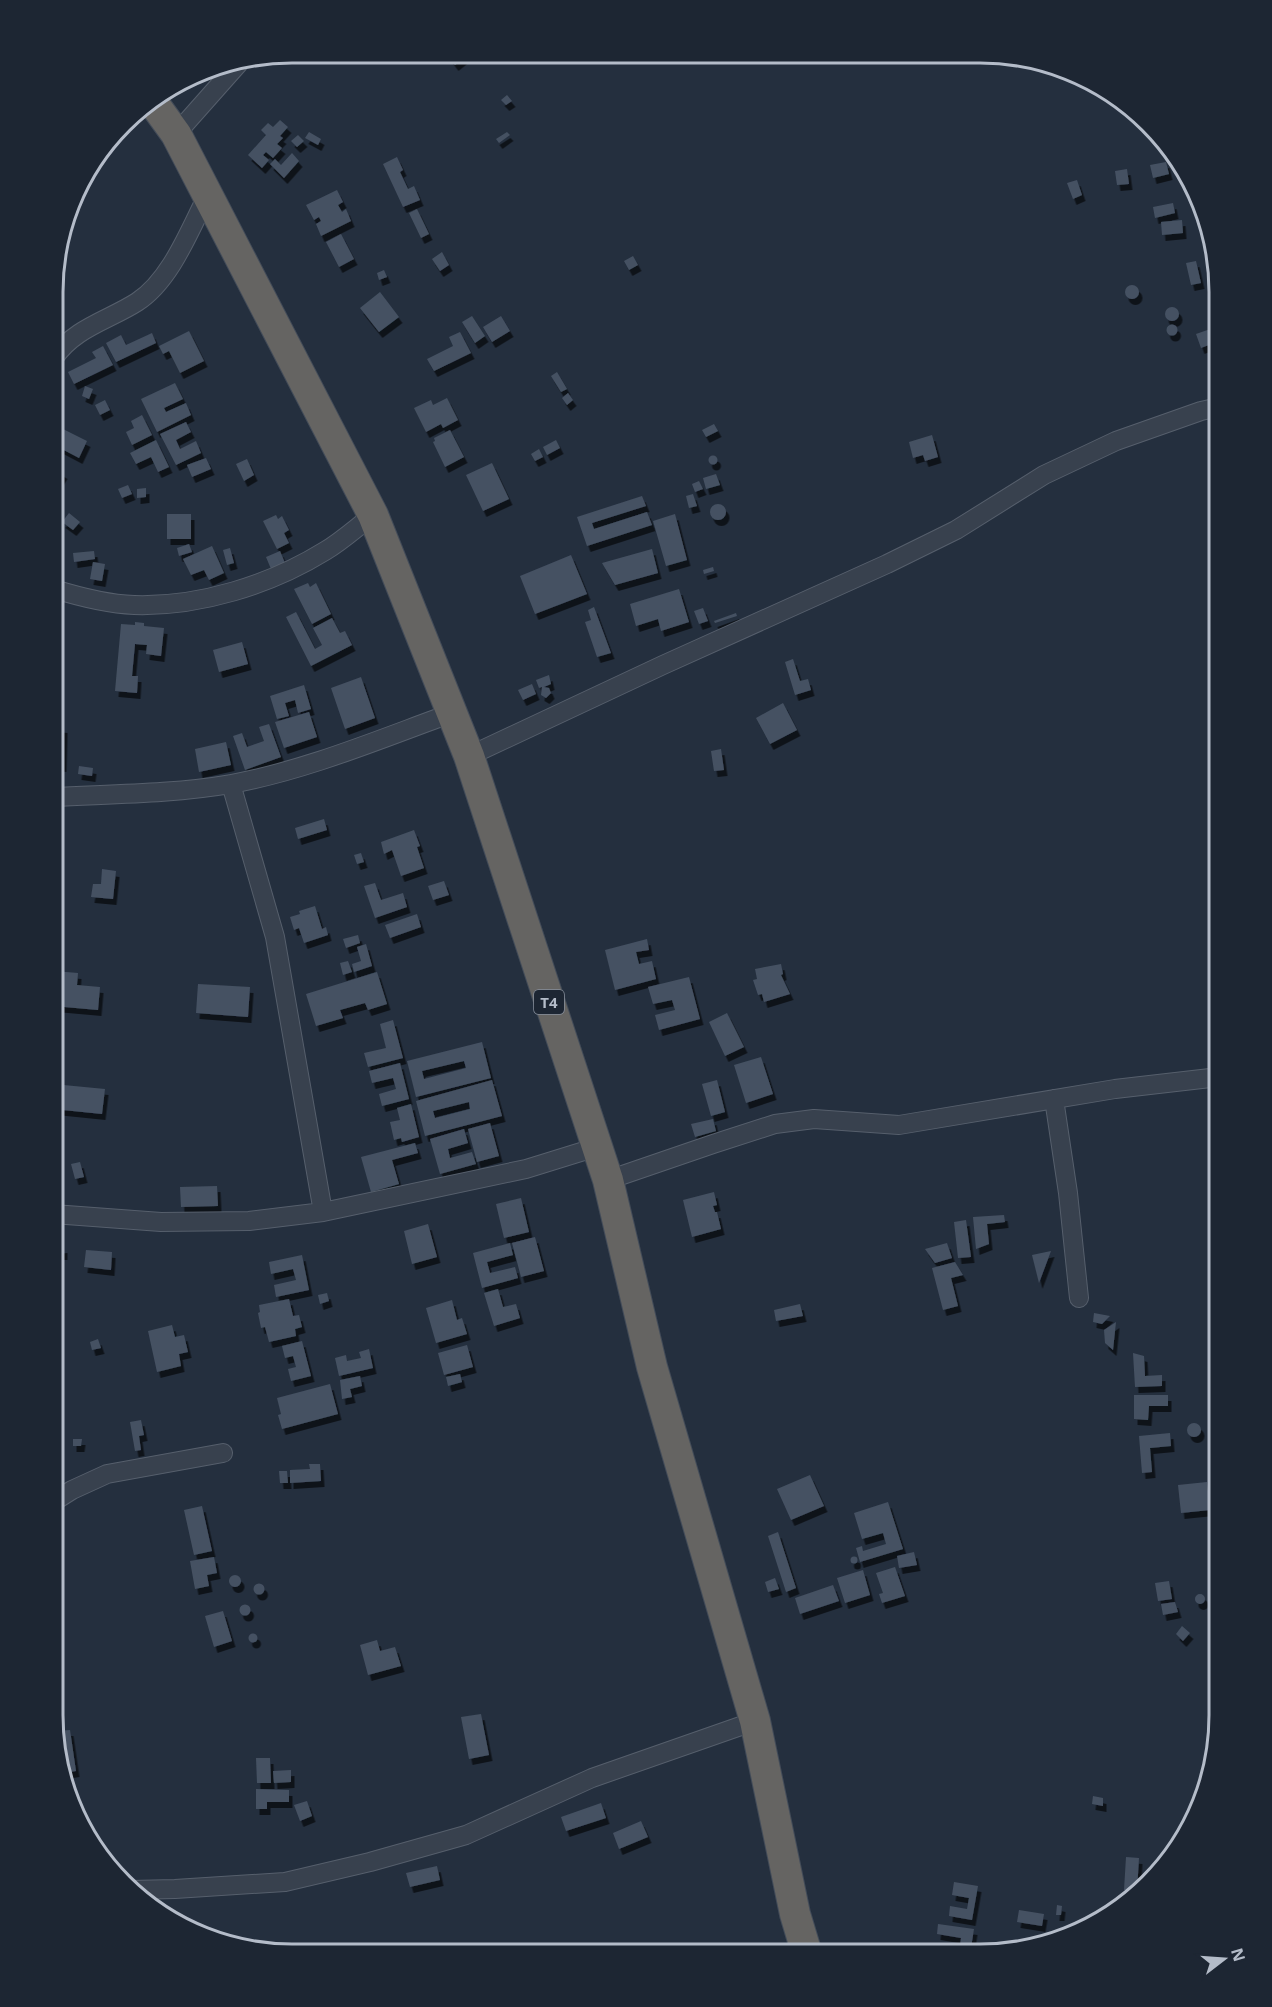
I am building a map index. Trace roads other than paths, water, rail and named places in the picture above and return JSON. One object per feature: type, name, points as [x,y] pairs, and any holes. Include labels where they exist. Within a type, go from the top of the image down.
[{"type":"highway","name":"T4","points":[[157,108],[176,134],[208,194],[373,515],[469,756],[608,1180],[652,1367],[755,1721],[795,1914],[804,1944]]},
{"type":"street","points":[[176,134],[232,71]]},
{"type":"street","points":[[63,347],[98,322],[138,301],[161,281],[208,194]]},
{"type":"street","points":[[469,756],[887,564],[956,530],[1044,475],[1116,441],[1209,409]]},
{"type":"street","points":[[63,592],[83,598],[134,605],[171,604],[211,597],[270,579],[325,551],[373,515]]},
{"type":"street","points":[[63,797],[167,791],[231,784],[301,768],[452,713]]},
{"type":"street","points":[[231,784],[275,937],[323,1212]]},
{"type":"street","points":[[608,1180],[775,1124],[814,1119],[899,1125],[1115,1089],[1209,1078]]},
{"type":"street","points":[[1054,1099],[1068,1193],[1079,1298]]},
{"type":"street","points":[[63,1215],[161,1222],[249,1221],[323,1212],[526,1169],[597,1147]]},
{"type":"street","points":[[63,1496],[107,1474],[223,1453]]},
{"type":"street","points":[[144,1890],[285,1882],[370,1862],[466,1834],[592,1778],[755,1721]]}]
